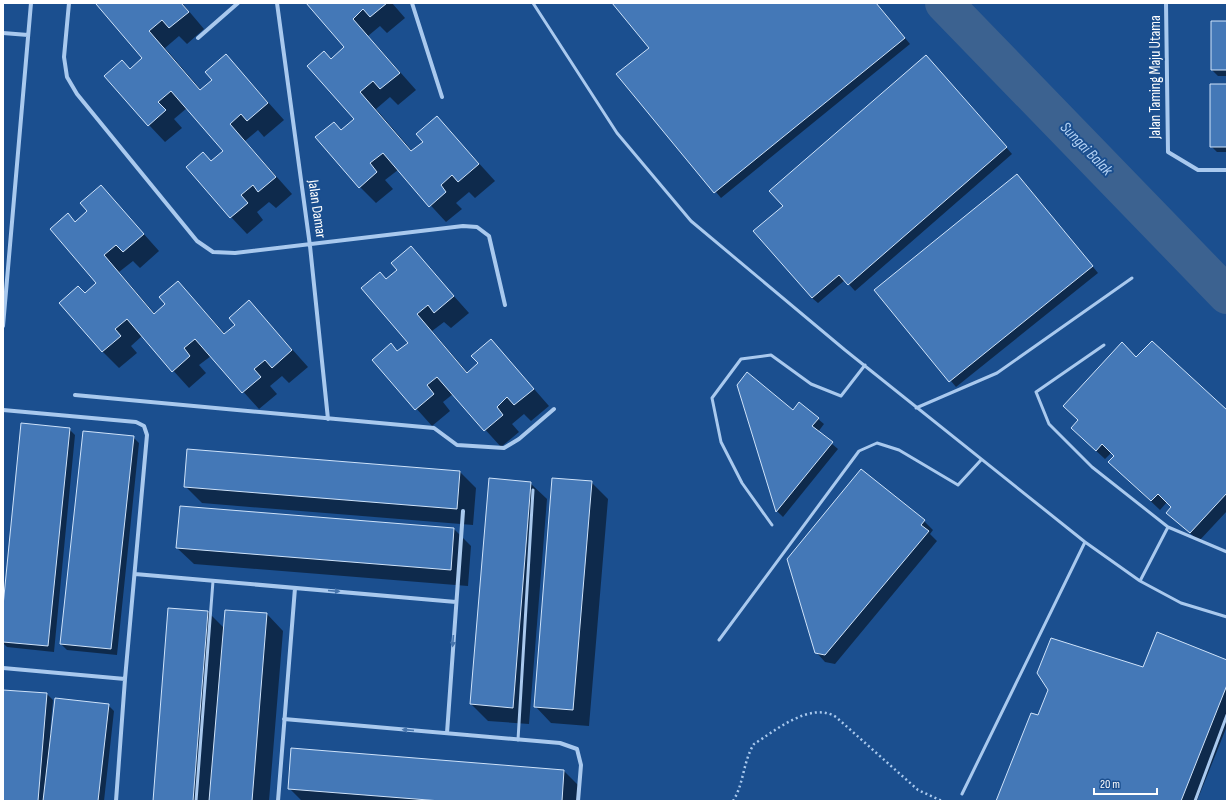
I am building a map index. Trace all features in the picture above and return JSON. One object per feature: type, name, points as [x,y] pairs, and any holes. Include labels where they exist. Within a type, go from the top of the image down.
[{"type":"street","points":[[3,326],[5,286],[31,3]]},
{"type":"street","points":[[69,3],[64,56],[67,77],[77,94],[197,241],[213,252],[235,253],[310,246],[463,226],[477,227],[488,236],[505,306]]},
{"type":"street","points":[[198,38],[238,3]]},
{"type":"street","name":"Jalan Damar","points":[[277,3],[310,246],[328,419]]},
{"type":"street","points":[[412,3],[442,97]]},
{"type":"street","name":"Jalan Taming Maju Utama","points":[[1166,3],[1168,152],[1198,170],[1227,170]]},
{"type":"street","points":[[3,33],[28,35]]},
{"type":"street","points":[[75,395],[434,428],[457,445],[504,448],[519,439],[554,409]]},
{"type":"street","points":[[3,410],[136,422],[144,426],[147,435],[125,679],[116,801]]},
{"type":"street","points":[[447,733],[463,511]]},
{"type":"street","points":[[135,574],[456,602]]},
{"type":"street","points":[[278,801],[295,588]]},
{"type":"street","points":[[3,668],[125,679]]},
{"type":"street","points":[[284,719],[560,743],[578,749],[581,765],[578,801]]},
{"type":"lane","points":[[533,3],[618,133],[692,221],[916,408],[1085,542],[1140,581],[1181,603],[1227,617]]},
{"type":"lane","points":[[916,408],[997,373],[1132,278]]},
{"type":"lane","points":[[1104,345],[1036,392],[1050,424],[1092,467],[1168,527],[1227,552]]},
{"type":"lane","points":[[772,525],[742,483],[721,442],[712,398],[741,359],[771,355],[811,384],[841,396],[865,365]]},
{"type":"lane","points":[[719,640],[859,451],[877,443],[899,450],[958,485],[981,460]]},
{"type":"lane","points":[[518,740],[533,490]]},
{"type":"lane","points":[[1140,581],[1168,527]]},
{"type":"lane","points":[[962,794],[1085,542]]},
{"type":"lane","points":[[196,801],[213,581]]},
{"type":"lane","points":[[1195,801],[1227,715]]},
{"type":"path","points":[[733,801],[742,781],[750,751],[754,744],[800,716],[812,712],[829,712],[918,790],[942,801]]},
{"type":"building","points":[[181,3],[189,12],[169,28],[162,20],[149,31],[200,90],[212,80],[205,72],[226,54],[268,103],[247,121],[241,114],[230,124],[276,177],[258,192],[253,185],[241,195],[248,203],[230,218],[186,167],[203,152],[211,161],[223,151],[171,91],[158,102],[166,110],[148,126],[104,76],[122,60],[130,69],[142,58],[96,4]]},
{"type":"building","points":[[306,3],[387,3],[370,17],[363,9],[353,19],[400,73],[380,89],[373,81],[360,92],[411,151],[423,142],[416,134],[437,116],[479,164],[458,182],[452,175],[441,185],[446,192],[429,207],[383,153],[370,163],[377,172],[359,188],[315,137],[334,122],[341,130],[354,119],[307,66],[324,51],[331,59],[344,47]]},
{"type":"building","points":[[612,3],[876,3],[905,38],[714,193],[616,74],[649,48]]},
{"type":"building","points":[[1211,21],[1227,21],[1227,70],[1211,70]]},
{"type":"building","points":[[926,55],[1007,147],[848,285],[839,275],[812,298],[753,231],[783,206],[769,191]]},
{"type":"building","points":[[1210,84],[1227,84],[1227,147],[1210,147]]},
{"type":"building","points":[[1017,174],[1093,266],[949,382],[874,290]]},
{"type":"building","points":[[101,185],[144,234],[123,252],[116,245],[104,255],[154,314],[165,304],[159,297],[178,281],[224,334],[235,325],[229,318],[249,300],[292,350],[272,368],[265,360],[254,369],[261,377],[242,393],[195,339],[184,348],[190,356],[172,372],[127,319],[115,329],[121,336],[102,352],[59,303],[78,286],[85,293],[96,283],[50,229],[68,213],[75,222],[87,211],[80,203]]},
{"type":"building","points":[[411,246],[454,296],[434,313],[428,305],[417,314],[467,373],[478,363],[471,356],[491,339],[534,389],[514,405],[507,397],[497,407],[503,415],[484,431],[437,377],[427,385],[434,394],[415,410],[372,360],[391,343],[397,351],[408,343],[361,288],[380,272],[386,279],[397,270],[391,263]]},
{"type":"building","points":[[1152,341],[1227,410],[1227,493],[1190,533],[1166,513],[1171,507],[1158,494],[1151,501],[1108,462],[1114,456],[1102,444],[1096,451],[1071,428],[1078,420],[1063,406],[1122,342],[1136,357]]},
{"type":"building","points":[[747,372],[793,410],[799,402],[819,418],[812,426],[833,442],[776,512],[737,385]]},
{"type":"building","points":[[21,423],[70,428],[48,646],[3,642],[3,606]]},
{"type":"building","points":[[83,431],[134,436],[111,649],[60,644]]},
{"type":"building","points":[[187,449],[460,471],[457,509],[184,487]]},
{"type":"building","points":[[861,469],[925,520],[921,525],[929,531],[825,655],[815,653],[787,559]]},
{"type":"building","points":[[489,478],[531,482],[513,708],[470,704]]},
{"type":"building","points":[[552,478],[592,481],[573,710],[534,707]]},
{"type":"building","points":[[180,506],[454,528],[451,570],[176,548]]},
{"type":"building","points":[[168,608],[208,611],[193,801],[153,801]]},
{"type":"building","points":[[225,610],[267,613],[252,801],[209,801]]},
{"type":"building","points":[[1157,632],[1227,660],[1227,685],[1181,801],[996,801],[1031,713],[1038,715],[1048,690],[1037,673],[1051,638],[1143,667]]},
{"type":"building","points":[[3,690],[47,693],[38,801],[3,801]]},
{"type":"building","points":[[55,698],[109,704],[98,801],[43,801]]},
{"type":"building","points":[[291,748],[564,770],[562,801],[441,801],[288,789]]},
{"type":"waterway","name":"Sungai Balak","points":[[944,3],[1227,295]]}]
